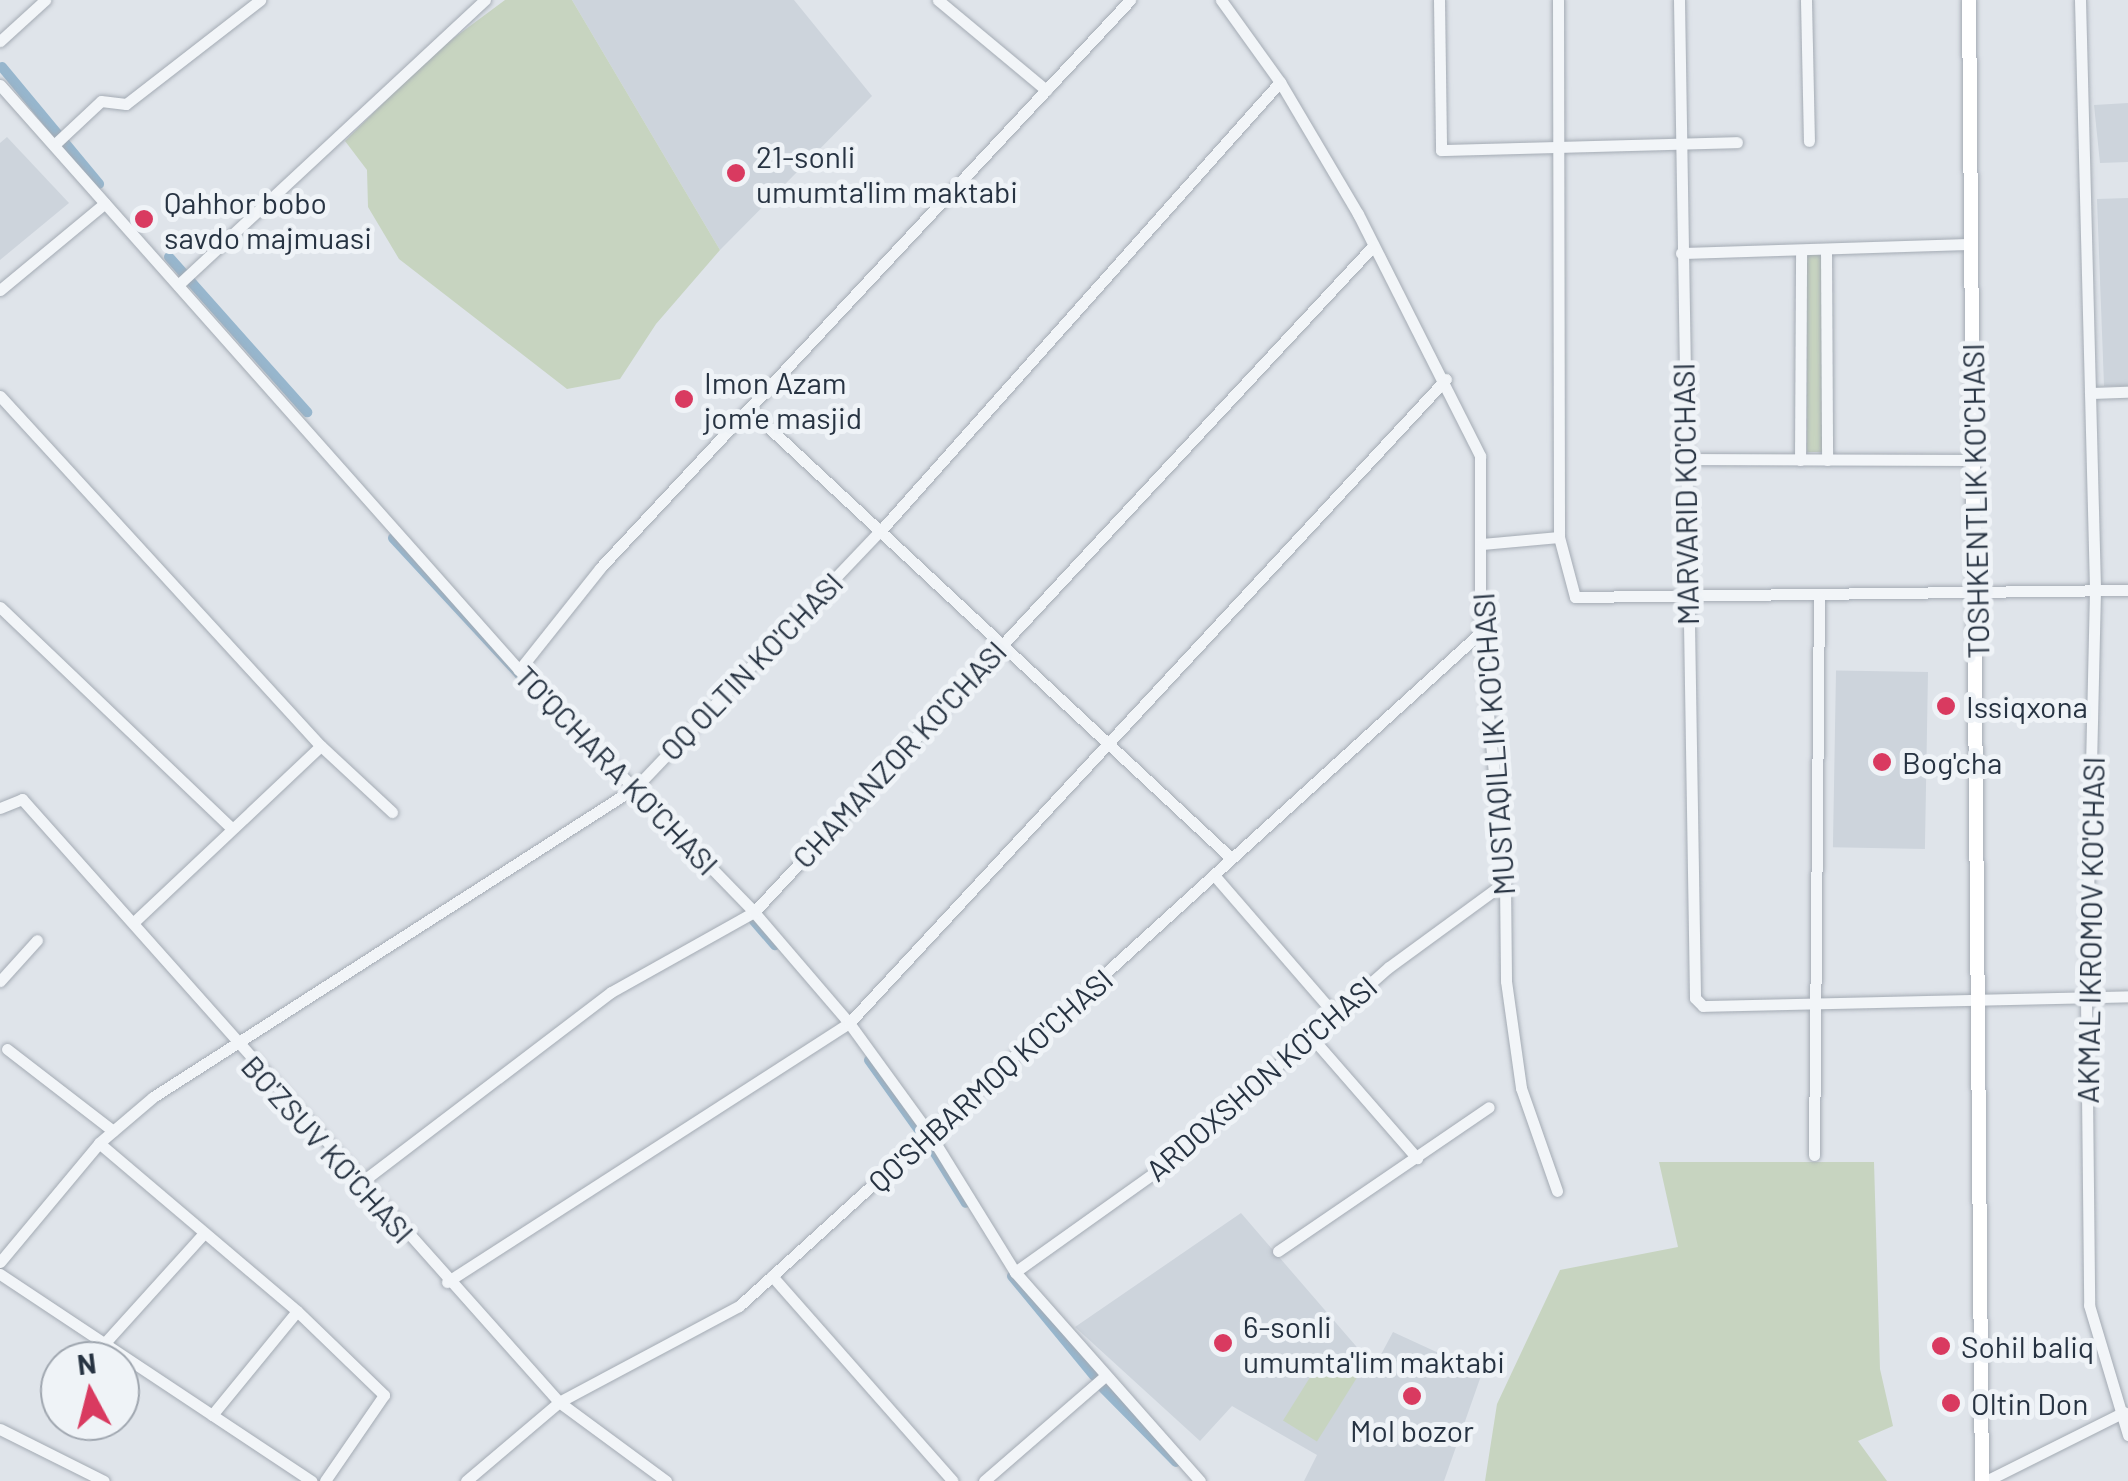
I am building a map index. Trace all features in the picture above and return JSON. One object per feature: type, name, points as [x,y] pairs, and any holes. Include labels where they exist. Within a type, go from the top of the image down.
[{"type":"main road","name":"TOSHKENTLIK KO'CHASI","points":[[1969,0],[1973,460],[1979,596],[1976,998],[1984,1481]]},
{"type":"street","points":[[0,41],[45,0]]},
{"type":"street","points":[[54,145],[101,101],[126,104],[260,0]]},
{"type":"street","points":[[178,285],[485,0]]},
{"type":"street","points":[[938,0],[1046,90]]},
{"type":"street","points":[[519,670],[600,568],[752,412],[1130,0]]},
{"type":"street","name":"MUSTAQILLIK KO'CHASI","points":[[1221,0],[1280,82],[1374,246],[1446,379],[1480,456],[1480,633],[1505,882],[1506,980],[1522,1088],[1557,1191]]},
{"type":"street","points":[[1439,0],[1440,150],[1559,150],[1737,142]]},
{"type":"street","points":[[1558,0],[1559,537],[1579,600],[1979,596],[2128,590]]},
{"type":"street","name":"MARVARID KO'CHASI","points":[[1679,0],[1694,989],[1703,1006],[1818,1001]]},
{"type":"street","points":[[1806,0],[1808,141]]},
{"type":"street","name":"AKMAL IKROMOV KO'CHASI","points":[[2080,0],[2095,590],[2086,996],[2089,1304],[2128,1435]]},
{"type":"street","name":"OQ OLTIN KO'CHASI","points":[[0,1262],[112,1131],[234,1045],[636,787],[883,528],[1280,82]]},
{"type":"street","name":"TO'QCHARA KO'CHASI","points":[[0,85],[519,670],[754,912],[850,1023],[931,1136],[1015,1272],[1104,1378],[1200,1481]]},
{"type":"street","points":[[0,290],[106,203]]},
{"type":"street","points":[[1681,254],[1970,244]]},
{"type":"street","name":"CHAMANZOR KO'CHASI","points":[[359,1184],[611,992],[754,912],[1374,246]]},
{"type":"street","points":[[1826,249],[1826,460]]},
{"type":"street","points":[[1800,460],[1801,250]]},
{"type":"street","points":[[447,1282],[850,1023],[1105,742],[1446,379]]},
{"type":"street","points":[[2090,393],[2128,392]]},
{"type":"street","points":[[0,396],[321,746],[392,812]]},
{"type":"street","points":[[752,412],[883,528],[1000,644],[1232,858]]},
{"type":"street","points":[[1683,460],[1973,460]]},
{"type":"street","points":[[1482,544],[1559,537]]},
{"type":"street","points":[[1814,1154],[1819,597]]},
{"type":"street","points":[[0,608],[231,828]]},
{"type":"street","name":"QO'SHBARMOQ KO'CHASI","points":[[466,1481],[558,1402],[738,1306],[931,1136],[1480,633]]},
{"type":"street","points":[[135,921],[321,746]]},
{"type":"street","name":"BO'ZSUV KO'CHASI","points":[[0,808],[12,799],[22,800],[135,921],[234,1045],[558,1402],[666,1481]]},
{"type":"street","points":[[1214,874],[1336,1016]]},
{"type":"street","name":"ARDOXSHON KO'CHASI","points":[[1015,1272],[1165,1165],[1314,1040],[1389,967],[1505,882]]},
{"type":"street","points":[[0,981],[38,940]]},
{"type":"street","points":[[1818,1001],[2128,996]]},
{"type":"street","points":[[1314,1040],[1417,1158]]},
{"type":"street","points":[[2,1048],[112,1131]]},
{"type":"street","points":[[1278,1251],[1488,1106]]},
{"type":"street","points":[[99,1142],[297,1311],[384,1395],[325,1481]]},
{"type":"street","points":[[107,1341],[204,1233]]},
{"type":"street","points":[[0,1274],[95,1341]]},
{"type":"street","points":[[772,1276],[954,1481]]},
{"type":"street","points":[[212,1415],[297,1311]]},
{"type":"street","points":[[140,1370],[311,1481]]},
{"type":"street","points":[[984,1481],[1104,1378]]},
{"type":"street","points":[[1984,1481],[2124,1412]]},
{"type":"street","points":[[0,1429],[104,1481]]},
{"type":"shaded area","name":"21-sonli umumta'lim maktabi","points":[[572,0],[794,0],[872,96],[720,250]]},
{"type":"shaded area","points":[[2128,103],[2128,162],[2100,163],[2094,105]]},
{"type":"shaded area","points":[[7,137],[69,203],[0,260],[0,143]]},
{"type":"shaded area","points":[[2128,198],[2128,386],[2104,386],[2097,199]]},
{"type":"shaded area","name":"Bog'cha","points":[[1836,670],[1928,672],[1925,849],[1833,847]]},
{"type":"shaded area","name":"6-sonli umumta'lim maktabi","points":[[1241,1213],[1368,1360],[1377,1362],[1393,1332],[1482,1373],[1444,1481],[1304,1481],[1317,1455],[1232,1406],[1200,1441],[1075,1327]]},
{"type":"green space","points":[[505,0],[572,0],[720,250],[656,324],[620,379],[567,389],[399,259],[368,207],[367,170],[345,141],[435,52]]},
{"type":"green space","points":[[1807,255],[1822,255],[1822,452],[1807,452]]},
{"type":"green space","points":[[1659,1162],[1874,1162],[1880,1369],[1893,1426],[1858,1441],[1887,1481],[1485,1481],[1497,1404],[1560,1270],[1678,1247]]},
{"type":"green space","points":[[1327,1350],[1361,1371],[1317,1442],[1283,1420]]},
{"type":"waterway","points":[[2,67],[99,184]]},
{"type":"waterway","points":[[169,257],[307,412]]},
{"type":"waterway","points":[[393,538],[582,742]]},
{"type":"waterway","points":[[754,921],[775,945]]},
{"type":"waterway","points":[[869,1060],[921,1133]]},
{"type":"waterway","points":[[930,1145],[966,1203]]},
{"type":"waterway","points":[[1012,1276],[1094,1376]]},
{"type":"waterway","points":[[1103,1388],[1176,1462]]},
{"type":"place","name":"21-sonli umumta'lim maktabi","points":[[736,173]]},
{"type":"place","name":"Qahhor bobo savdo majmuasi","points":[[144,219]]},
{"type":"place","name":"Imon Azam jom'e masjid","points":[[684,399]]},
{"type":"place","name":"Issiqxona","points":[[1946,706]]},
{"type":"place","name":"Bog'cha","points":[[1882,762]]},
{"type":"place","name":"6-sonli umumta'lim maktabi","points":[[1223,1343]]},
{"type":"place","name":"Sohil baliq","points":[[1941,1346]]},
{"type":"place","name":"Mol bozor","points":[[1412,1396]]},
{"type":"place","name":"Oltin Don","points":[[1951,1403]]}]
